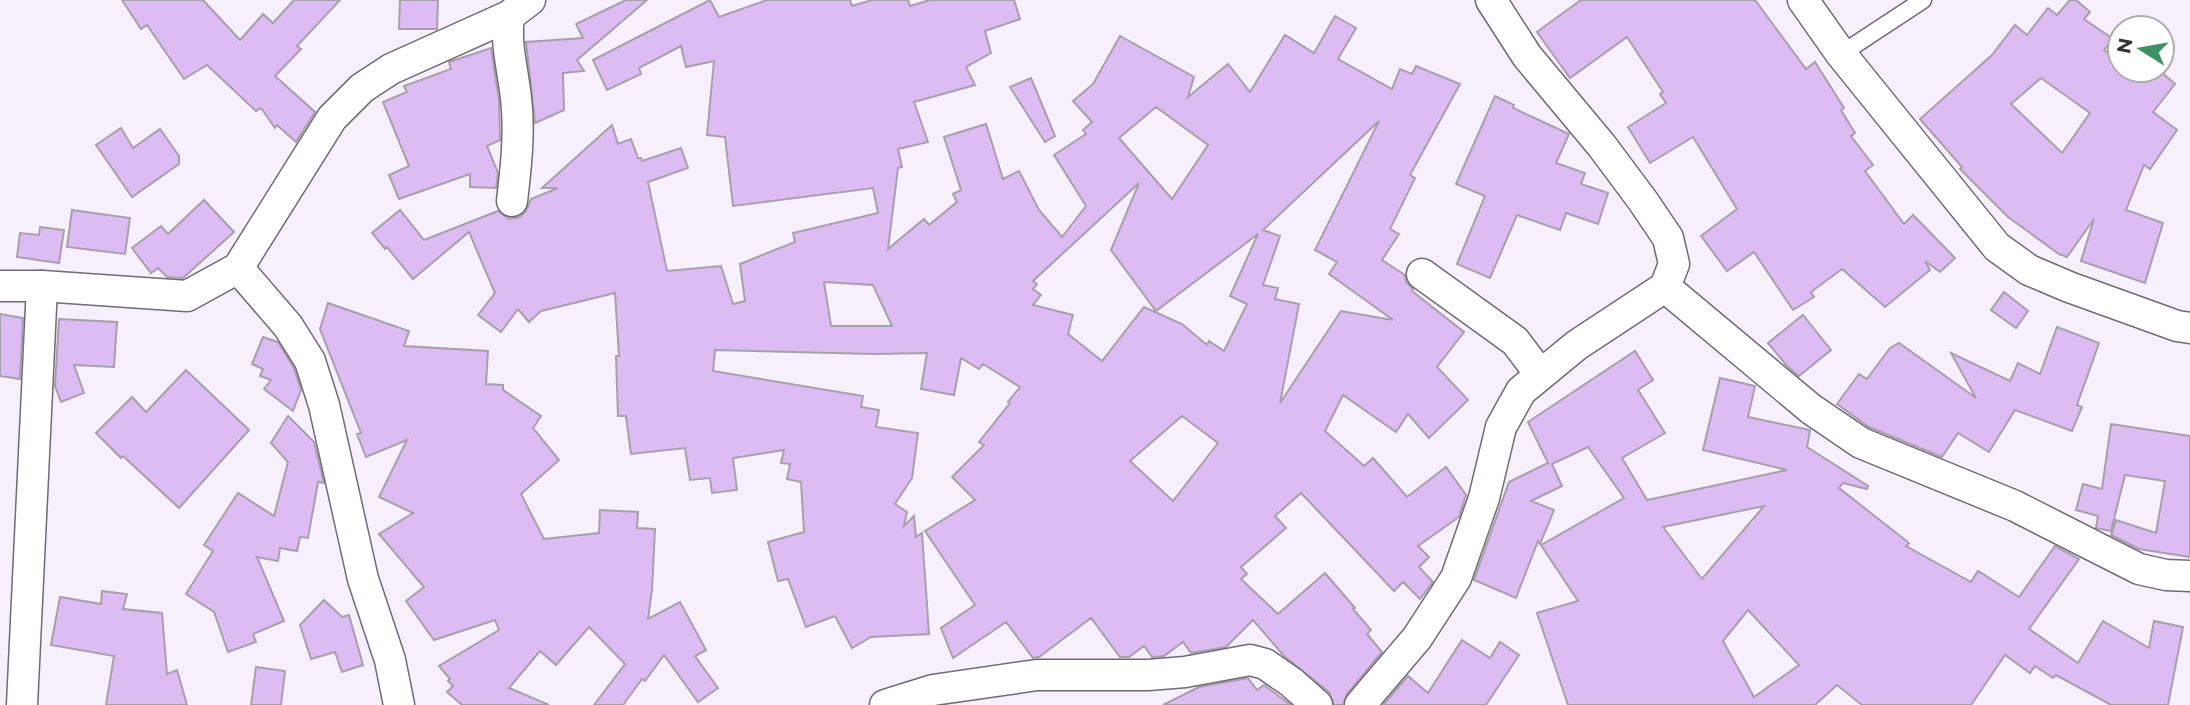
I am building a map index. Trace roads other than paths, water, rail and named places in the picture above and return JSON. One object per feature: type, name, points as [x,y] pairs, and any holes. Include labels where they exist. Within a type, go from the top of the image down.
[{"type":"street","points":[[1360,705],[1417,638],[1456,578],[1484,498],[1501,428],[1521,391],[1577,345],[1665,287],[1674,264],[1668,238],[1602,146],[1527,56],[1490,0]]},
{"type":"street","points":[[1803,0],[1840,54],[1997,247],[2029,270],[2069,287],[2190,328]]},
{"type":"street","points":[[512,201],[518,141],[516,97],[507,46],[520,8]]},
{"type":"street","points":[[0,286],[42,286],[187,296],[238,268],[332,118],[362,88],[391,69],[520,8]]},
{"type":"street","points":[[238,268],[288,326],[310,361],[324,405],[363,579],[390,660],[399,705]]},
{"type":"street","points":[[1422,274],[1514,341],[1541,374]]},
{"type":"street","points":[[22,705],[42,286]]},
{"type":"street","points":[[1665,287],[1811,409],[1861,443],[2015,506],[2139,569],[2166,575],[2190,576]]},
{"type":"street","points":[[885,705],[933,690],[1037,675],[1148,675],[1185,672],[1250,660],[1265,664],[1317,705]]},
{"type":"lane","points":[[1840,54],[1923,0]]}]
